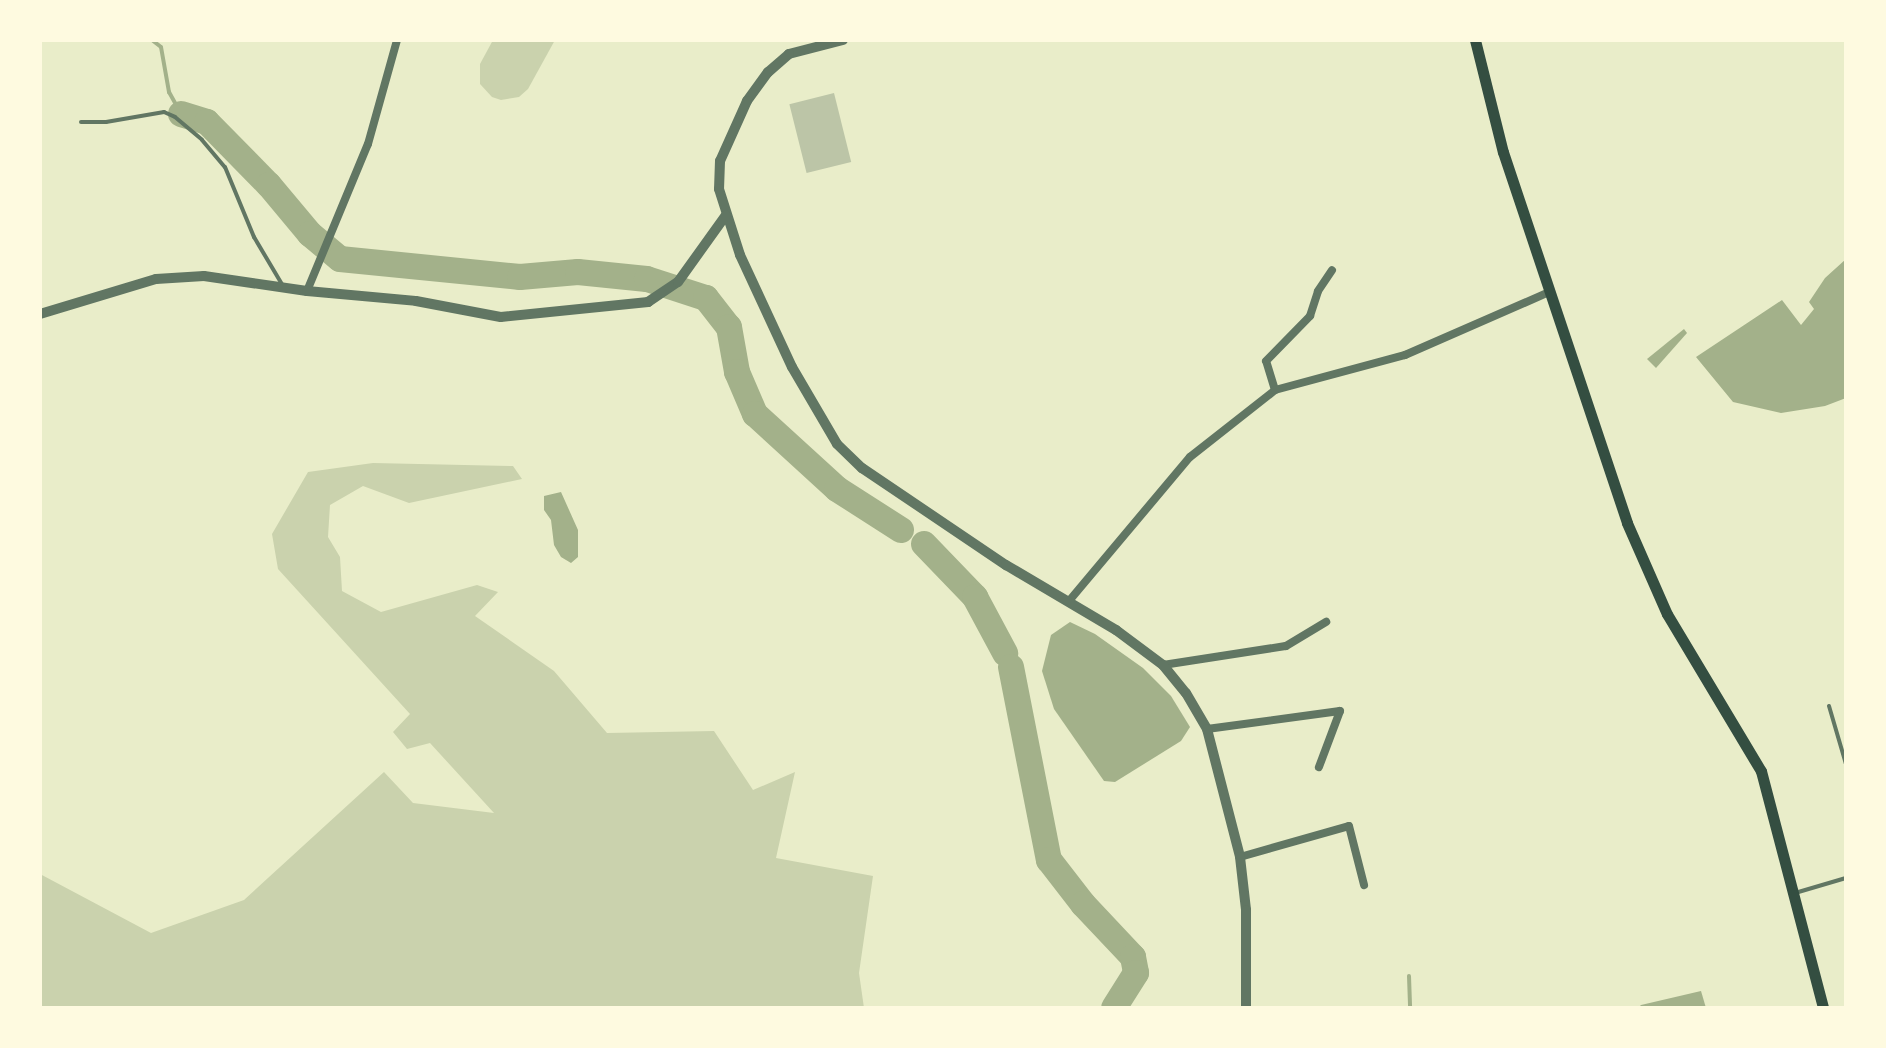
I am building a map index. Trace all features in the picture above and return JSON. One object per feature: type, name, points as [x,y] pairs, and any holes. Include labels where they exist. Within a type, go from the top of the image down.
[{"type":"main road","points":[[1475,40],[1503,152],[1627,523],[1667,614],[1761,771],[1823,1008]]},
{"type":"street","points":[[307,291],[368,144],[397,40]]},
{"type":"street","points":[[843,40],[813,42],[789,54],[768,72],[747,101],[720,161],[719,189],[740,255],[792,367],[837,444],[874,476],[1163,665],[1186,693],[1207,729],[1240,857],[1246,910],[1246,1008]]},
{"type":"street","points":[[40,314],[172,277],[204,276],[307,291],[416,301],[512,317],[648,302],[678,282],[726,215]]},
{"type":"street","points":[[1275,390],[1266,361],[1310,316],[1318,291],[1332,270]]},
{"type":"street","points":[[1069,601],[1190,457],[1275,390],[1405,355],[1549,292]]},
{"type":"street","points":[[1163,665],[1286,646],[1326,622]]},
{"type":"street","points":[[1207,729],[1340,711],[1319,767]]},
{"type":"street","points":[[1240,857],[1349,826],[1364,885]]},
{"type":"lane","points":[[81,122],[106,122],[164,112],[175,117],[202,140],[225,167],[254,237],[285,288]]},
{"type":"lane","points":[[1829,706],[1846,764]]},
{"type":"lane","points":[[1793,894],[1846,878]]},
{"type":"shaded area","points":[[493,40],[555,40],[528,89],[519,97],[501,100],[492,97],[480,84],[480,64]]},
{"type":"shaded area","points":[[1846,259],[1846,398],[1825,406],[1781,413],[1733,402],[1696,357],[1782,300],[1801,325],[1814,309],[1809,302],[1825,278]]},
{"type":"shaded area","points":[[1684,329],[1687,333],[1656,368],[1647,359]]},
{"type":"shaded area","points":[[373,463],[513,466],[522,479],[409,503],[363,486],[330,505],[328,537],[340,557],[342,591],[381,612],[477,585],[498,592],[475,616],[554,671],[607,733],[714,731],[753,790],[795,772],[776,858],[873,876],[859,973],[864,1008],[40,1008],[40,874],[151,933],[244,900],[384,772],[413,803],[494,813],[430,743],[407,749],[393,732],[410,714],[278,569],[272,534],[308,472]]},
{"type":"shaded area","points":[[561,492],[578,530],[578,557],[571,563],[561,557],[554,545],[551,520],[544,510],[544,496]]},
{"type":"shaded area","points":[[1070,622],[1095,634],[1143,668],[1171,696],[1190,727],[1181,741],[1115,782],[1104,781],[1054,709],[1042,671],[1051,635]]},
{"type":"shaded area","points":[[1701,991],[1706,1008],[1638,1008],[1641,1005]]},
{"type":"building","points":[[834,93],[851,162],[807,173],[789,104]]},
{"type":"waterway","points":[[152,40],[161,47],[169,92],[181,114]]},
{"type":"waterway","points":[[181,114],[207,122],[269,185],[310,234],[340,259],[520,277],[578,272],[647,279],[706,298],[729,327],[737,372],[755,414],[837,489],[901,530]]},
{"type":"waterway","points":[[924,544],[975,597],[1005,653]]},
{"type":"waterway","points":[[1011,667],[1049,860],[1083,904],[1133,957],[1136,973],[1114,1008]]},
{"type":"waterway","points":[[1409,976],[1410,1008]]}]
